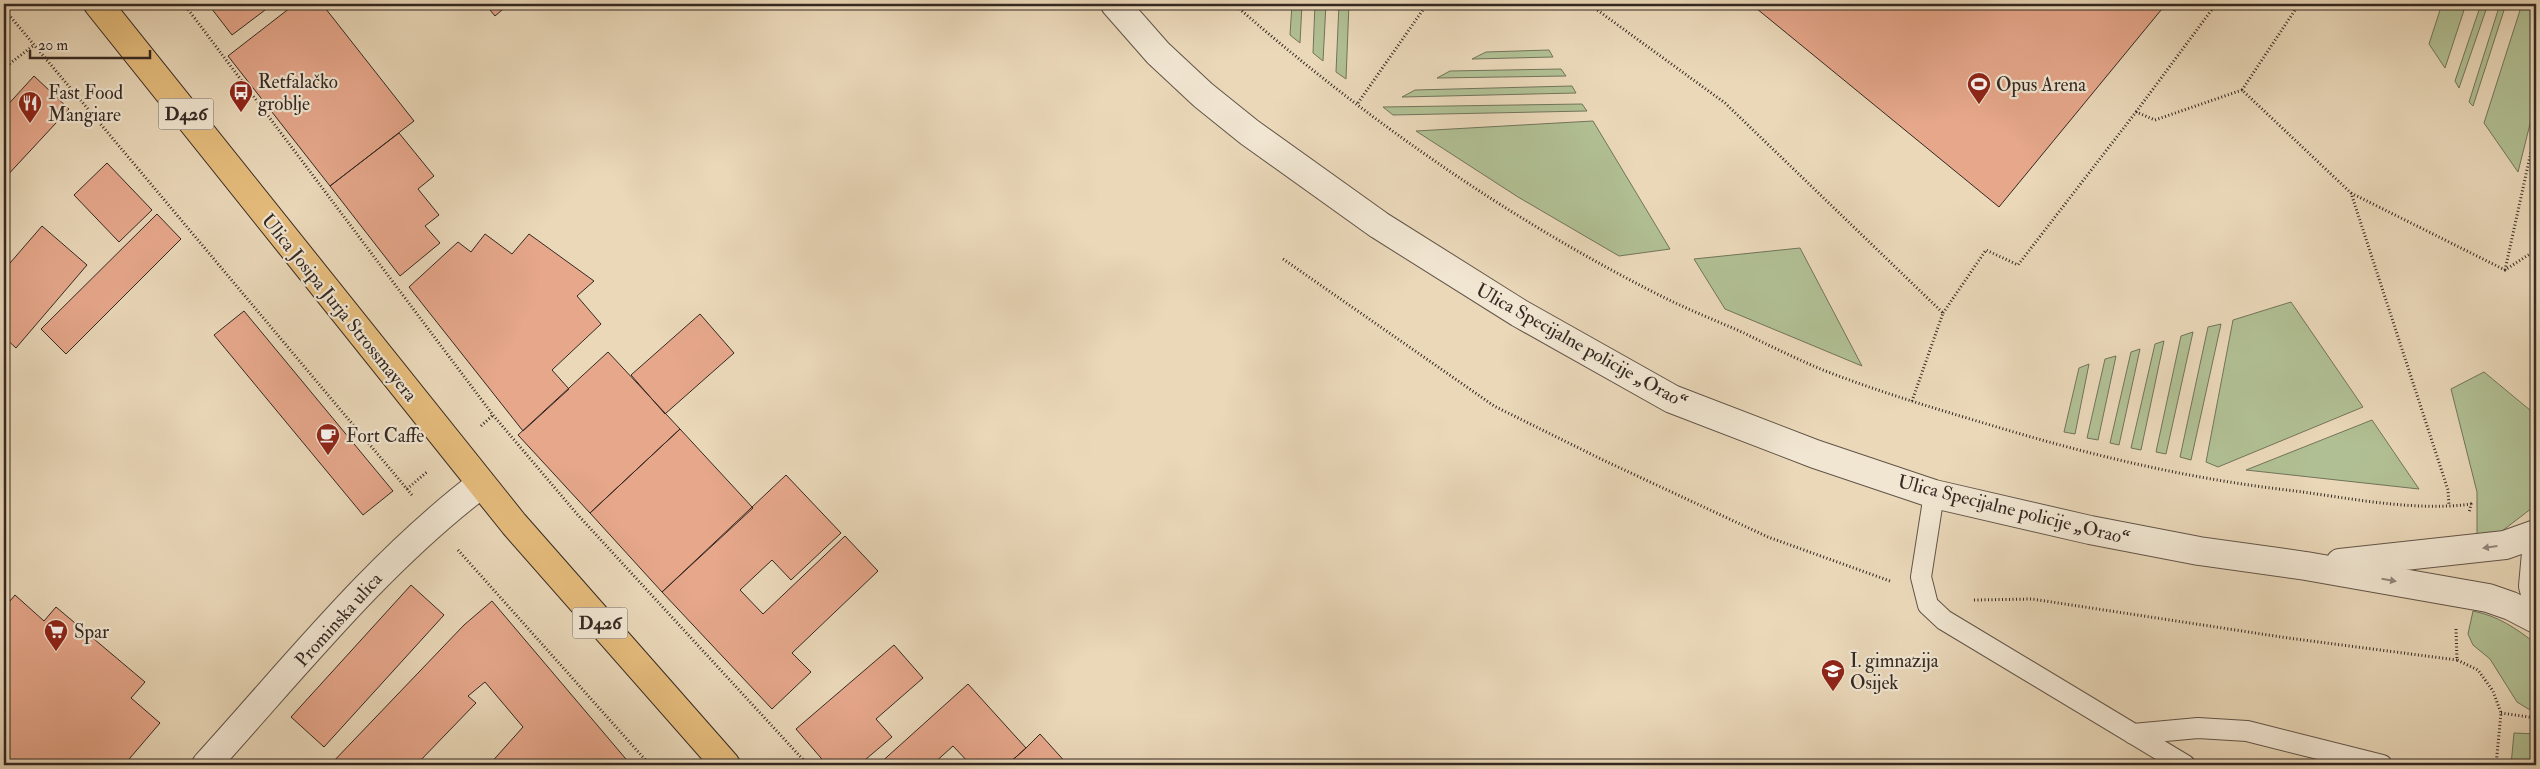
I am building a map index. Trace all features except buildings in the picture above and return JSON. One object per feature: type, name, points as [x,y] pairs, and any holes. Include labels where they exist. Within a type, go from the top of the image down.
[{"type":"main road","name":"Ulica Josipa Jurja Strossmayera","points":[[98,4],[481,484],[604,628],[726,765]]},
{"type":"street","name":"Ulica Specijalne policije „Orao“","points":[[1115,4],[1158,53],[1203,95],[1249,132],[1379,225],[1519,314],[1672,399],[1815,454],[1934,494],[2090,530],[2198,551],[2306,566],[2458,593],[2496,601],[2536,619]]},
{"type":"street","name":"Prominska ulica","points":[[206,765],[378,575],[433,522],[481,484]]},
{"type":"street","name":"Ulica Specijalne policije „Orao“","points":[[2306,566],[2464,551],[2505,545],[2536,534]]},
{"type":"street","points":[[2536,554],[2533,586],[2536,597]]},
{"type":"lane","points":[[1934,494],[1921,577],[1928,605],[1944,620],[2185,765]]},
{"type":"lane","points":[[2132,734],[2198,728],[2247,731],[2382,765]]},
{"type":"path","points":[[184,4],[493,415],[577,514],[808,765]]},
{"type":"path","points":[[1234,4],[1278,42],[1477,190],[1638,283],[1818,368],[1912,401],[2050,443],[2142,467],[2237,484],[2396,503],[2450,506],[2471,504],[2464,551]]},
{"type":"path","points":[[1358,103],[1427,4]]},
{"type":"path","points":[[1589,4],[1725,102],[1943,313]]},
{"type":"path","points":[[1912,401],[1943,313],[1986,250],[2018,265],[2136,112],[2216,4]]},
{"type":"path","points":[[2136,112],[2155,120],[2242,90],[2299,4]]},
{"type":"path","points":[[4,9],[433,522],[650,765]]},
{"type":"path","points":[[4,68],[34,45]]},
{"type":"path","points":[[2242,90],[2351,193],[2505,270]]},
{"type":"path","points":[[2505,270],[2536,129]]},
{"type":"path","points":[[2351,193],[2448,490],[2450,506]]},
{"type":"path","points":[[2505,270],[2536,250]]},
{"type":"path","points":[[1283,259],[1494,406],[1603,460],[1768,537],[1898,584],[1952,599],[2032,599],[2288,638],[2457,660],[2478,670],[2493,691],[2501,713],[2496,765]]},
{"type":"path","points":[[2457,660],[2458,593]]},
{"type":"path","points":[[2501,713],[2536,718]]},
{"type":"green space","points":[[1292,4],[1302,4],[1300,43],[1290,35]]},
{"type":"green space","points":[[1315,4],[1326,4],[1323,61],[1313,53]]},
{"type":"green space","points":[[1339,4],[1349,4],[1346,79],[1336,72]]},
{"type":"green space","points":[[2442,4],[2466,4],[2445,68],[2429,44]]},
{"type":"green space","points":[[2481,4],[2488,4],[2459,88],[2455,81]]},
{"type":"green space","points":[[2500,4],[2506,4],[2473,106],[2469,102]]},
{"type":"green space","points":[[2522,4],[2536,4],[2536,100],[2518,172],[2484,123]]},
{"type":"green space","points":[[1549,50],[1553,57],[1472,59],[1486,52]]},
{"type":"green space","points":[[1561,69],[1566,76],[1437,78],[1450,71]]},
{"type":"green space","points":[[1572,86],[1576,93],[1402,97],[1415,90]]},
{"type":"green space","points":[[1582,104],[1587,111],[1393,115],[1383,107]]},
{"type":"green space","points":[[1593,121],[1670,249],[1619,256],[1518,197],[1416,131]]},
{"type":"green space","points":[[1800,248],[1862,366],[1725,309],[1694,259]]},
{"type":"green space","points":[[2291,302],[2363,407],[2218,467],[2206,462],[2233,320]]},
{"type":"green space","points":[[2221,324],[2191,460],[2180,457],[2208,327]]},
{"type":"green space","points":[[2193,332],[2166,454],[2156,452],[2181,336]]},
{"type":"green space","points":[[2164,341],[2141,450],[2131,448],[2155,344]]},
{"type":"green space","points":[[2140,349],[2119,445],[2110,443],[2131,352]]},
{"type":"green space","points":[[2116,356],[2098,440],[2087,438],[2105,359]]},
{"type":"green space","points":[[2089,364],[2075,434],[2064,432],[2079,368]]},
{"type":"green space","points":[[2484,372],[2536,415],[2536,505],[2502,531],[2477,540],[2477,492],[2451,389]]},
{"type":"green space","points":[[2372,420],[2419,489],[2246,470]]},
{"type":"green space","points":[[2473,611],[2506,623],[2536,644],[2536,710],[2530,710],[2517,702],[2490,659],[2473,645],[2468,634]]},
{"type":"green space","points":[[2514,733],[2536,734],[2536,765],[2511,765]]},
{"type":"place","name":"Opus Arena","points":[[1979,105]]},
{"type":"place","name":"Retfalačko groblje","points":[[241,113]]},
{"type":"place","name":"Fast Food Mangiare","points":[[30,124]]},
{"type":"place","name":"Fort Caffe","points":[[328,456]]},
{"type":"place","name":"Spar","points":[[56,652]]},
{"type":"place","name":"I. gimnazija Osijek","points":[[1833,692]]}]
